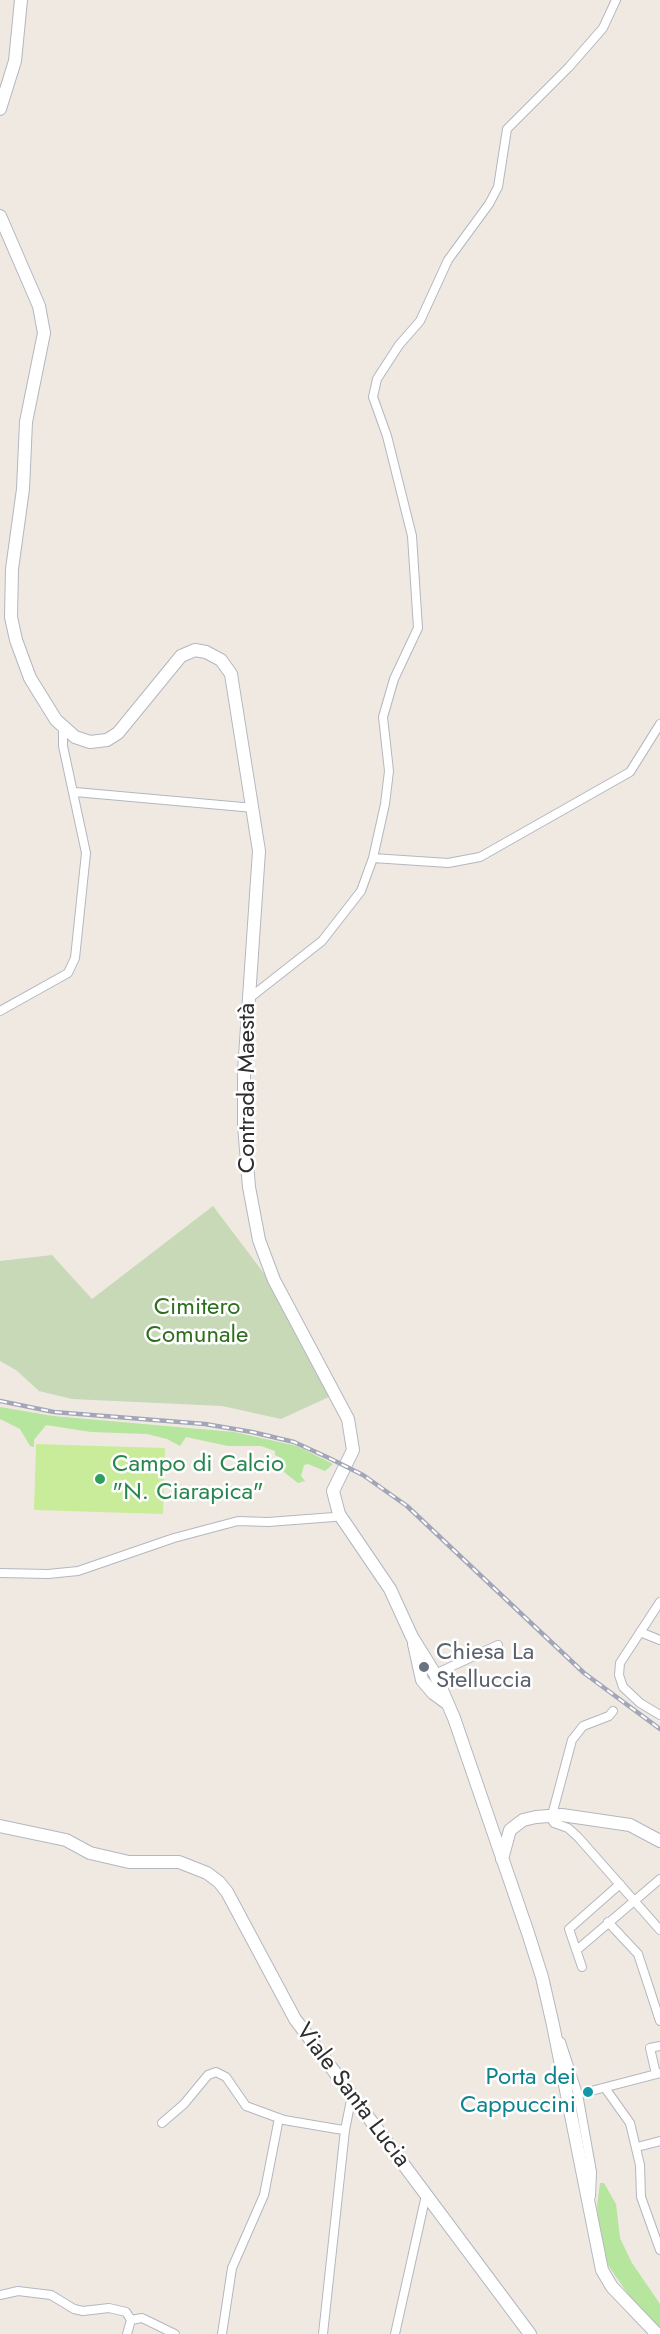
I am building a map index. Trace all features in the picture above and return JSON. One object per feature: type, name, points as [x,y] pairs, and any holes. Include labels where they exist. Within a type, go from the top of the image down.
[{"type":"street","points":[[0,109],[15,61],[21,0]]},
{"type":"street","points":[[247,1001],[322,941],[361,891],[374,858],[389,771],[383,717],[394,679],[418,628],[412,536],[387,436],[373,397],[377,379],[399,345],[420,321],[448,260],[489,204],[498,187],[507,129],[569,68],[603,28],[616,0]]},
{"type":"street","points":[[0,216],[33,290],[44,333],[26,422],[23,489],[12,569],[11,617],[16,640],[30,678],[63,729],[63,746],[75,792],[86,853],[75,958],[68,973],[0,1011]]},
{"type":"street","name":"Contrada Maestà","points":[[63,729],[75,737],[90,742],[107,740],[129,721],[181,656],[195,650],[206,652],[221,660],[231,674],[254,808],[259,852],[259,875],[247,1001],[244,1125],[249,1187],[265,1261],[348,1419],[353,1440],[350,1458],[333,1491],[339,1514]]},
{"type":"street","points":[[374,858],[448,863],[480,856],[630,772],[660,724]]},
{"type":"street","points":[[75,792],[254,808]]},
{"type":"street","points":[[0,1573],[48,1574],[78,1571],[174,1538],[238,1521],[268,1522],[339,1514],[390,1589],[412,1637],[435,1674],[448,1704],[538,1966],[553,2025],[590,2206],[596,2252],[602,2270],[612,2287],[657,2334]]},
{"type":"street","points":[[660,1602],[620,1663],[619,1675],[623,1687],[640,1703],[660,1715]]},
{"type":"street","points":[[639,1632],[660,1640]]},
{"type":"street","points":[[412,1637],[422,1680],[433,1693],[448,1704]]},
{"type":"street","points":[[435,1674],[498,1645]]},
{"type":"street","points":[[613,1712],[609,1716],[583,1726],[572,1740],[550,1815],[554,1823],[568,1828],[578,1838],[660,1930]]},
{"type":"street","points":[[502,1860],[510,1830],[523,1821],[550,1815],[630,1826],[645,1831],[657,1842]]},
{"type":"street","points":[[489,1822],[510,1830]]},
{"type":"street","name":"Viale Santa Lucia","points":[[0,1826],[66,1840],[90,1853],[129,1862],[179,1862],[207,1874],[227,1892],[295,2019],[530,2334]]},
{"type":"street","points":[[578,1949],[660,1879]]},
{"type":"street","points":[[582,1967],[570,1929],[620,1884]]},
{"type":"street","points":[[608,1922],[638,1954],[660,2020]]},
{"type":"street","points":[[553,2025],[585,2093],[592,2172],[590,2206]]},
{"type":"street","points":[[585,2093],[658,2074],[650,2048],[660,2046]]},
{"type":"street","points":[[162,2123],[184,2104],[208,2075],[216,2072],[226,2077],[246,2106],[279,2118],[345,2130]]},
{"type":"street","points":[[605,2088],[630,2123],[637,2147],[641,2197],[660,2250]]},
{"type":"street","points":[[323,2334],[345,2130],[352,2095]]},
{"type":"street","points":[[222,2334],[231,2268],[264,2195],[279,2118]]},
{"type":"street","points":[[637,2147],[660,2140]]},
{"type":"street","points":[[395,2334],[426,2195]]},
{"type":"street","points":[[0,2295],[18,2291],[51,2295],[74,2309],[84,2311],[109,2308],[126,2312],[131,2320],[127,2334]]},
{"type":"street","points":[[131,2320],[142,2318],[175,2334]]},
{"type":"green space","name":"Cimitero Comunale","points":[[213,1206],[272,1284],[331,1396],[281,1419],[222,1406],[72,1399],[39,1391],[16,1370],[0,1361],[0,1261],[52,1255],[92,1299]]},
{"type":"green space","points":[[0,1407],[53,1416],[234,1432],[297,1446],[333,1464],[325,1471],[308,1464],[304,1465],[301,1476],[305,1481],[298,1483],[280,1469],[281,1458],[275,1455],[275,1451],[261,1446],[228,1446],[186,1437],[180,1446],[167,1439],[147,1434],[91,1432],[46,1425],[34,1440],[34,1447],[30,1446],[20,1429],[0,1419]]},
{"type":"green space","name":"Campo di Calcio \"N. Ciarapica\"","points":[[36,1444],[165,1448],[163,1514],[34,1510]]},
{"type":"green space","points":[[600,2183],[604,2183],[616,2204],[620,2238],[632,2263],[660,2304],[660,2329],[634,2303],[608,2265],[600,2236],[597,2206]]},
{"type":"railway","points":[[0,1401],[54,1412],[205,1424],[252,1432],[294,1442],[329,1458],[363,1475],[407,1506],[584,1673],[660,1729]]},
{"type":"place","name":"Campo di Calcio \"N. Ciarapica\"","points":[[100,1479]]},
{"type":"place","name":"Chiesa La Stelluccia","points":[[424,1667]]},
{"type":"place","name":"Porta dei Cappuccini","points":[[588,2092]]}]
